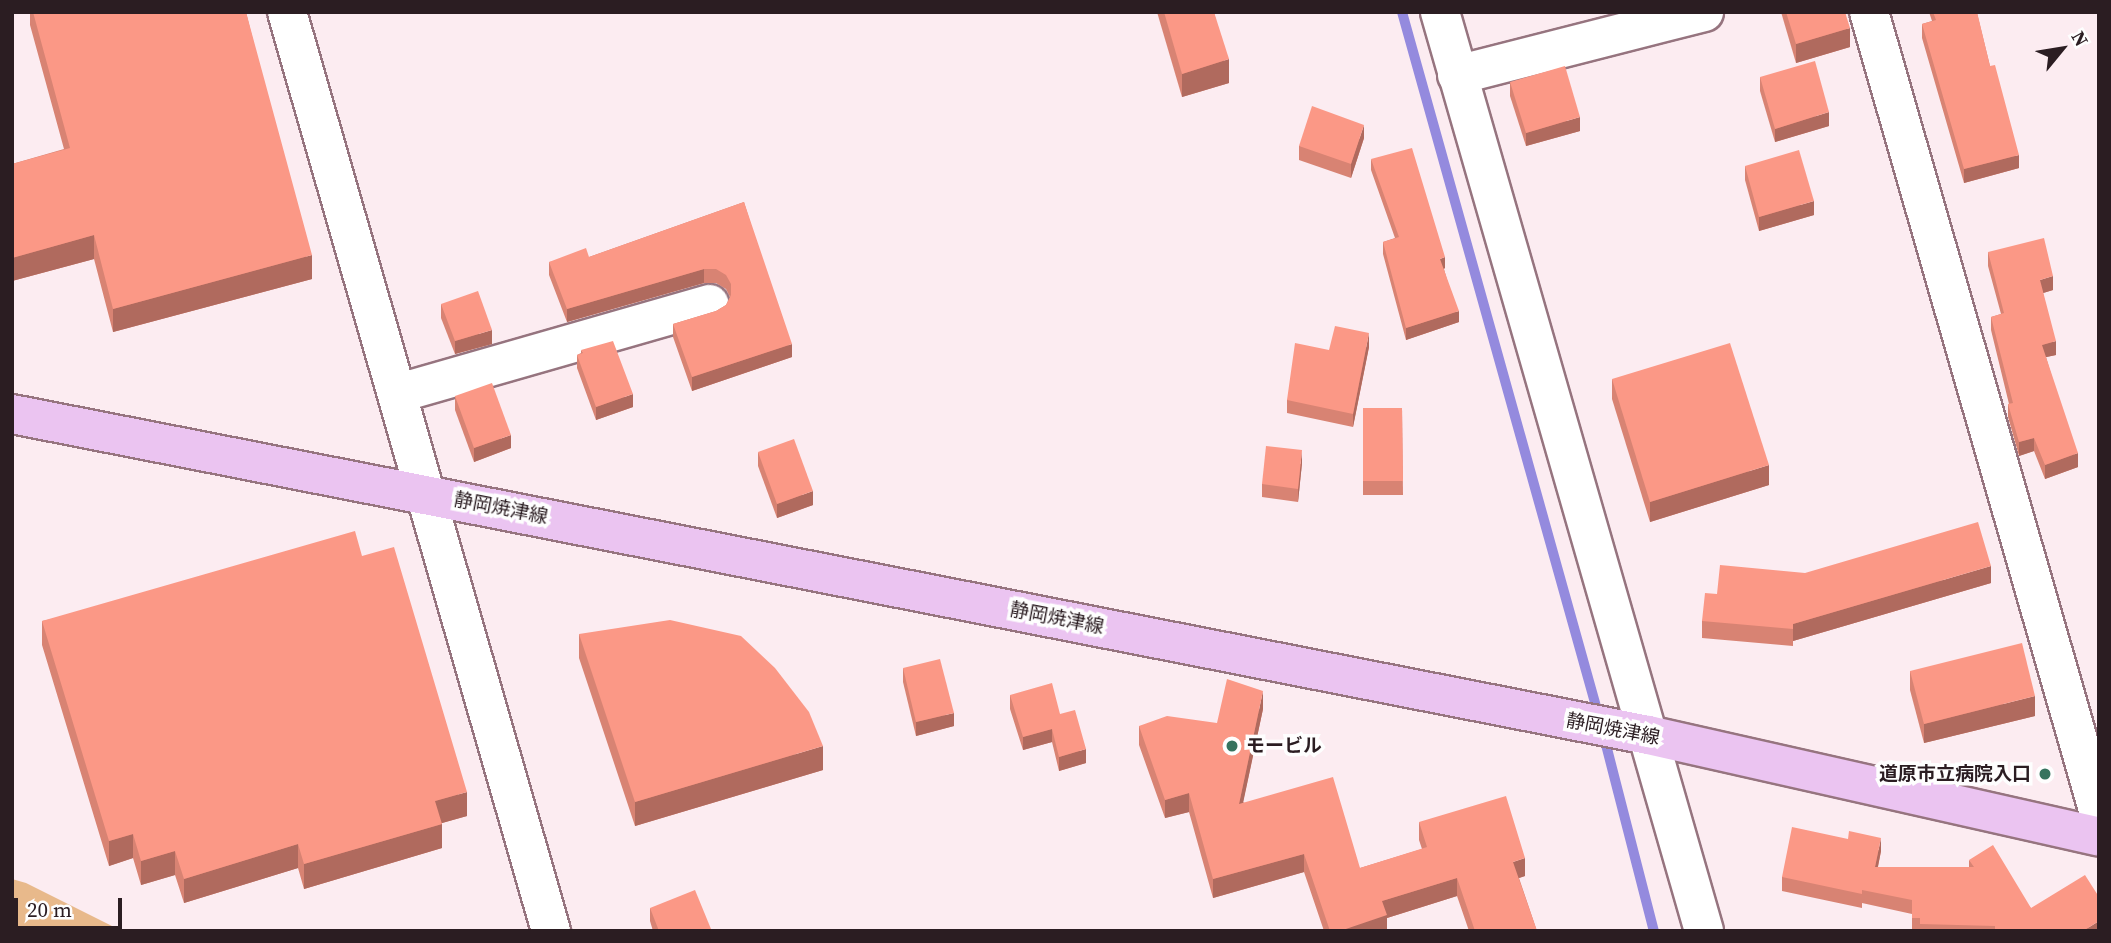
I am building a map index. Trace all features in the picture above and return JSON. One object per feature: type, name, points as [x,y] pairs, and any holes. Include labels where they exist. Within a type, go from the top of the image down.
[{"type":"main road","name":"静岡焼津線","points":[[12,414],[1648,736],[2099,837]]},
{"type":"street","points":[[287,12],[399,393],[551,931]]},
{"type":"street","points":[[1440,12],[1703,931]]},
{"type":"street","points":[[1457,75],[1704,12]]},
{"type":"street","points":[[1870,12],[2099,813]]},
{"type":"street","points":[[399,393],[710,304]]},
{"type":"shaded area","points":[[12,879],[26,883],[122,931],[12,931]]},
{"type":"building","points":[[33,12],[246,12],[312,255],[113,309],[94,235],[12,258],[12,164],[70,148]]},
{"type":"building","points":[[1164,12],[1214,12],[1229,59],[1182,74]]},
{"type":"building","points":[[1786,12],[1845,12],[1850,28],[1796,44]]},
{"type":"building","points":[[1933,12],[1977,12],[1990,66],[1995,65],[2019,155],[1964,169],[1922,24],[1936,20]]},
{"type":"building","points":[[1815,61],[1829,112],[1775,129],[1760,77]]},
{"type":"building","points":[[1565,66],[1580,117],[1526,133],[1510,82]]},
{"type":"building","points":[[1312,106],[1364,125],[1351,164],[1299,146]]},
{"type":"building","points":[[1412,148],[1445,257],[1440,259],[1459,311],[1406,328],[1383,242],[1399,237],[1371,159]]},
{"type":"building","points":[[1799,150],[1814,201],[1759,217],[1745,166]]},
{"type":"building","points":[[744,202],[792,344],[692,377],[673,324],[716,311],[726,305],[731,295],[731,284],[726,275],[716,269],[704,269],[567,309],[549,262],[586,248],[589,257]]},
{"type":"building","points":[[2044,238],[2053,276],[2040,280],[2056,341],[2042,345],[2078,453],[2045,465],[2034,438],[2019,442],[2008,404],[2013,403],[1991,317],[2004,313],[1988,252]]},
{"type":"building","points":[[478,291],[492,330],[455,341],[441,304]]},
{"type":"building","points":[[1335,326],[1369,333],[1353,414],[1287,400],[1295,343],[1329,350]]},
{"type":"building","points":[[613,341],[633,394],[596,407],[577,355],[583,353],[581,350]]},
{"type":"building","points":[[1730,343],[1769,465],[1650,502],[1612,379]]},
{"type":"building","points":[[492,383],[511,435],[474,448],[455,396]]},
{"type":"building","points":[[1363,408],[1402,408],[1403,481],[1363,481]]},
{"type":"building","points":[[794,439],[813,491],[777,504],[758,452]]},
{"type":"building","points":[[1266,446],[1302,450],[1298,489],[1262,484]]},
{"type":"building","points":[[1978,522],[1991,566],[1793,624],[1793,629],[1702,621],[1705,593],[1717,594],[1720,565],[1805,573]]},
{"type":"building","points":[[355,531],[362,556],[394,547],[467,792],[435,801],[442,824],[304,864],[298,844],[184,879],[175,851],[141,861],[133,834],[109,841],[42,621]]},
{"type":"building","points":[[670,620],[741,636],[775,668],[809,712],[823,746],[635,802],[579,634]]},
{"type":"building","points":[[2022,643],[2035,696],[1924,724],[1910,671]]},
{"type":"building","points":[[940,659],[954,713],[916,722],[903,668]]},
{"type":"building","points":[[1227,679],[1263,691],[1239,804],[1333,777],[1360,868],[1427,847],[1419,822],[1506,796],[1525,858],[1513,862],[1537,931],[1475,931],[1457,878],[1382,901],[1387,915],[1340,931],[1330,931],[1304,854],[1213,879],[1189,793],[1165,800],[1139,726],[1167,716],[1217,723]]},
{"type":"building","points":[[1052,683],[1060,714],[1075,710],[1086,749],[1059,757],[1052,729],[1023,737],[1010,695]]},
{"type":"building","points":[[1792,827],[1848,839],[1849,831],[1881,838],[1875,867],[1974,867],[1969,860],[1993,845],[2031,908],[2085,875],[2099,897],[2099,921],[2083,931],[1995,931],[1995,926],[1920,924],[1920,918],[1912,918],[1912,900],[1862,890],[1862,894],[1782,877]]},
{"type":"building","points":[[695,890],[711,929],[659,931],[650,908]]},
{"type":"waterway","points":[[1402,12],[1599,717]]},
{"type":"waterway","points":[[1603,733],[1654,931]]},
{"type":"place","name":"モービル","points":[[1232,746]]},
{"type":"place","name":"道原市立病院入口","points":[[2045,774]]}]
